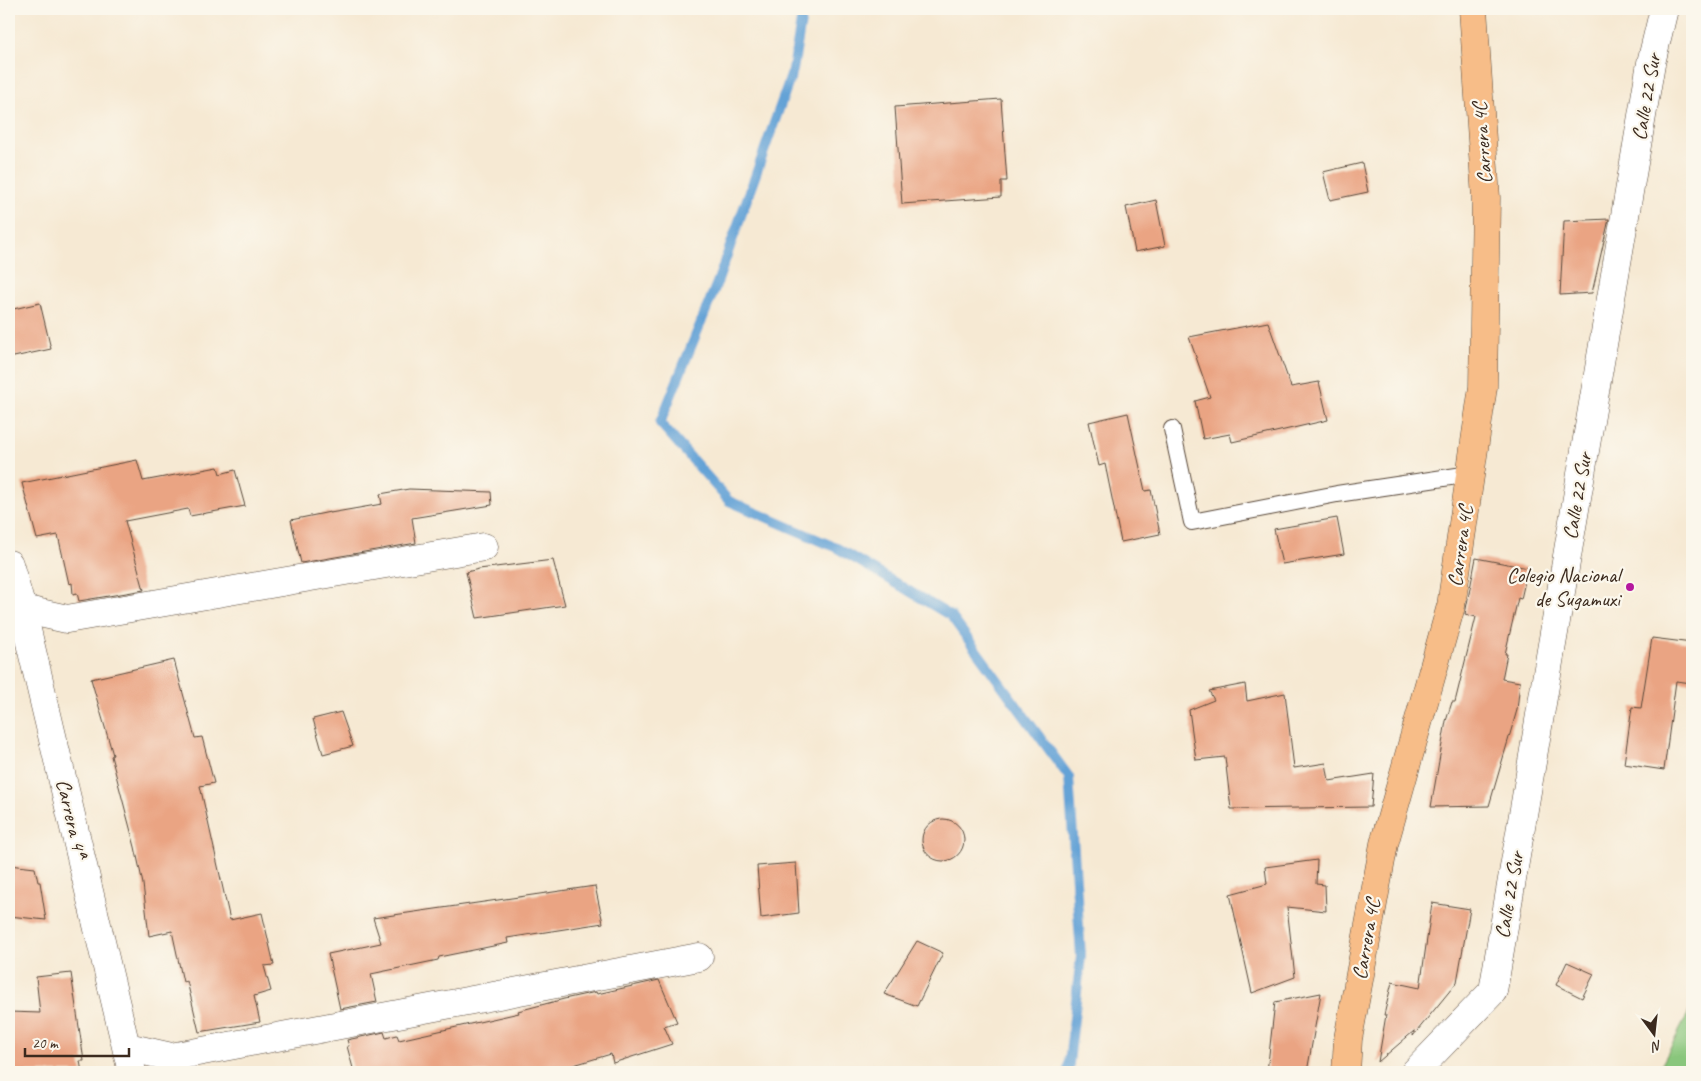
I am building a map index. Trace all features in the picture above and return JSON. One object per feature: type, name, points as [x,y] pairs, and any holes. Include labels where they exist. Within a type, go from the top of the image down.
[{"type":"main road","name":"Carrera 4C","points":[[1346,1072],[1348,1039],[1384,844],[1451,606],[1483,387],[1486,198],[1473,9]]},
{"type":"street","name":"Calle 22 Sur","points":[[1415,1072],[1492,991],[1650,73],[1664,9]]},
{"type":"street","points":[[15,609],[66,619],[484,547]]},
{"type":"street","name":"Carrera 4ª","points":[[9,564],[15,609],[129,1059]]},
{"type":"street","points":[[129,1059],[171,1057],[699,957]]},
{"type":"lane","points":[[1172,429],[1192,522],[1337,494],[1470,474]]},
{"type":"green space","points":[[1692,1006],[1692,1072],[1658,1072]]},
{"type":"building","points":[[1001,99],[1007,181],[1001,181],[1001,197],[902,204],[895,107]]},
{"type":"building","points":[[1362,163],[1368,192],[1330,200],[1323,172]]},
{"type":"building","points":[[1156,200],[1165,246],[1135,252],[1126,207]]},
{"type":"building","points":[[1609,219],[1592,293],[1560,295],[1564,221]]},
{"type":"building","points":[[40,303],[51,349],[9,358],[9,310]]},
{"type":"building","points":[[1268,322],[1291,387],[1319,382],[1328,420],[1232,442],[1230,434],[1203,439],[1195,401],[1210,397],[1189,337]]},
{"type":"building","points":[[1128,413],[1145,491],[1151,490],[1160,534],[1121,542],[1105,464],[1099,466],[1089,422]]},
{"type":"building","points":[[137,460],[143,481],[218,467],[220,474],[235,470],[245,506],[190,516],[188,509],[125,521],[144,590],[79,601],[77,593],[73,594],[72,583],[69,584],[58,535],[37,539],[22,483]]},
{"type":"building","points":[[409,489],[491,492],[492,505],[412,518],[416,543],[301,563],[291,520],[382,504],[380,494]]},
{"type":"building","points":[[1337,518],[1344,554],[1282,564],[1274,529]]},
{"type":"building","points":[[1476,558],[1528,568],[1521,599],[1518,598],[1505,654],[1507,654],[1502,679],[1520,682],[1517,710],[1489,806],[1431,807],[1446,721],[1452,702],[1455,702],[1476,617],[1465,614]]},
{"type":"building","points":[[553,560],[565,605],[477,618],[466,572]]},
{"type":"building","points":[[1652,638],[1692,643],[1692,683],[1676,681],[1664,770],[1624,764],[1632,707],[1641,708]]},
{"type":"building","points":[[174,660],[195,738],[202,737],[214,783],[200,786],[230,920],[262,913],[274,965],[264,966],[271,991],[254,996],[260,1022],[199,1032],[187,981],[183,982],[172,931],[149,936],[143,884],[135,847],[111,756],[113,755],[91,679]]},
{"type":"building","points":[[1245,684],[1247,701],[1285,693],[1294,768],[1326,763],[1329,781],[1374,774],[1371,807],[1231,809],[1225,757],[1196,760],[1189,710],[1214,700],[1209,691]]},
{"type":"building","points":[[341,712],[353,746],[323,754],[313,719]]},
{"type":"building","points":[[943,819],[958,825],[964,840],[958,855],[943,861],[928,855],[922,840],[928,825]]},
{"type":"building","points":[[1317,860],[1316,884],[1325,885],[1326,911],[1287,907],[1295,977],[1252,993],[1230,894],[1267,884],[1265,867]]},
{"type":"building","points":[[796,863],[799,913],[761,918],[757,866]]},
{"type":"building","points":[[9,865],[35,868],[38,882],[40,882],[46,920],[9,916]]},
{"type":"building","points":[[595,886],[603,923],[507,938],[508,943],[439,957],[438,960],[371,974],[377,1002],[340,1009],[328,954],[381,943],[373,918]]},
{"type":"building","points":[[1432,903],[1470,909],[1457,982],[1413,1036],[1414,1031],[1378,1062],[1386,1015],[1384,1015],[1392,982],[1420,988]]},
{"type":"building","points":[[917,941],[943,953],[917,1006],[884,994]]},
{"type":"building","points":[[1567,962],[1594,974],[1582,998],[1556,985]]},
{"type":"building","points":[[71,973],[84,1061],[80,1061],[82,1072],[13,1072],[9,1035],[9,1012],[40,1013],[36,977]]},
{"type":"building","points":[[659,980],[677,1022],[664,1026],[672,1044],[613,1063],[611,1054],[550,1072],[354,1072],[347,1046],[349,1046],[347,1040],[384,1032],[386,1038],[397,1035],[399,1040],[519,1013],[518,1011],[564,999],[596,992],[597,994]]},
{"type":"building","points":[[1321,993],[1307,1072],[1267,1072],[1275,1002]]},
{"type":"waterway","points":[[803,9],[793,70],[717,283],[660,423],[729,501],[837,548],[951,616],[1069,777],[1081,956],[1068,1072]]},
{"type":"place","name":"Colegio Nacional de Sugamuxi","points":[[1630,587]]}]
